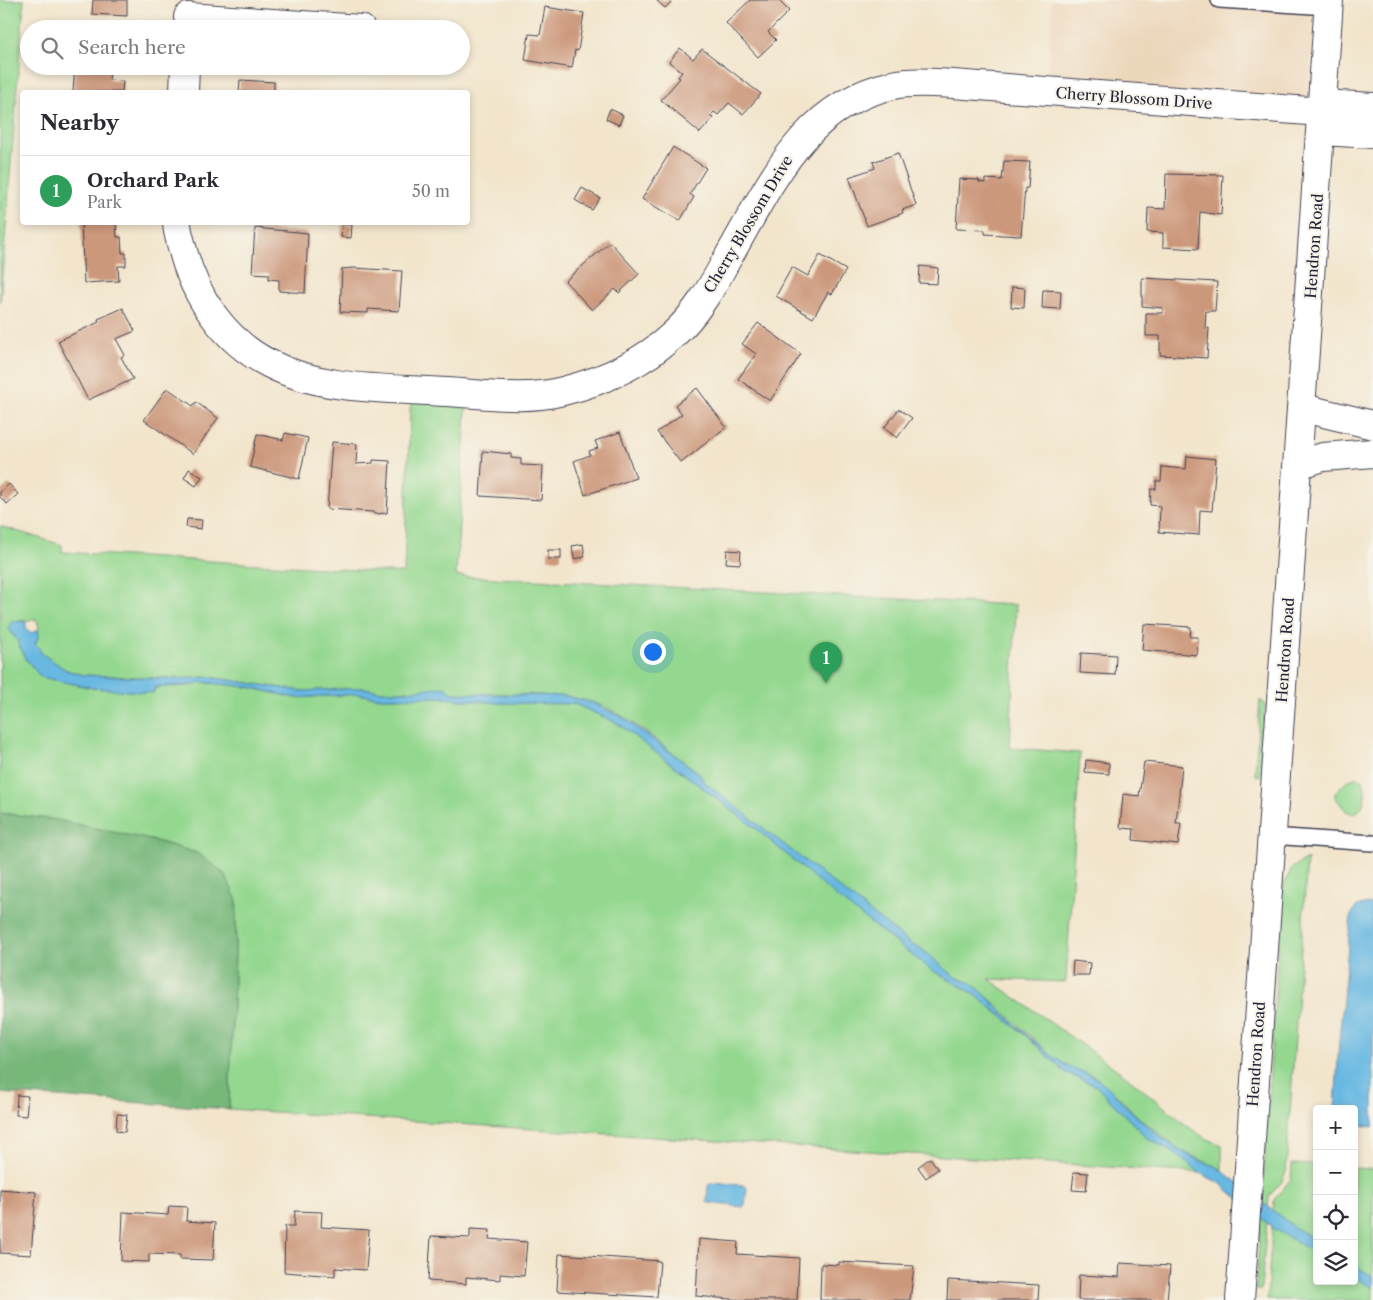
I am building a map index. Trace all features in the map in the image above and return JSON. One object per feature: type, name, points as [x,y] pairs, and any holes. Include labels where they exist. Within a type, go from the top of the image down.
[{"type":"street","name":"Hendron Road","points":[[1240,1300],[1271,836],[1303,408],[1329,3]]},
{"type":"street","points":[[188,15],[250,20]]},
{"type":"street","points":[[184,90],[185,75]]},
{"type":"street","name":"Cherry Blossom Drive","points":[[178,225],[186,265],[195,286],[209,310],[231,337],[246,350],[283,370],[304,378],[340,385],[521,396],[560,392],[620,371],[674,334],[697,308],[714,282],[796,145],[816,124],[853,98],[894,85],[953,84],[1322,116]]},
{"type":"street","points":[[1322,116],[1373,107]]},
{"type":"street","points":[[1322,116],[1373,134]]},
{"type":"street","points":[[1303,408],[1373,425]]},
{"type":"street","points":[[1298,465],[1323,457],[1373,453]]},
{"type":"lane","points":[[1219,0],[1329,3]]},
{"type":"lane","points":[[1271,836],[1373,843]]},
{"type":"shaded area","points":[[1052,0],[1315,0],[1307,124],[1048,91]]},
{"type":"green space","points":[[0,0],[24,0],[22,20],[20,20],[20,50],[0,302]]},
{"type":"green space","points":[[411,389],[467,393],[456,576],[1016,605],[1010,748],[1080,753],[1066,982],[989,979],[1126,1076],[1190,1128],[1222,1146],[1222,1170],[1180,1150],[1138,1117],[1117,1095],[1094,1076],[1082,1073],[1054,1058],[980,990],[969,982],[955,977],[924,951],[912,945],[702,781],[701,775],[695,770],[636,725],[612,710],[584,700],[566,697],[527,694],[451,693],[447,688],[406,691],[380,691],[364,688],[302,691],[208,677],[180,679],[84,675],[66,670],[41,653],[35,644],[39,628],[37,620],[19,621],[11,633],[17,640],[25,658],[41,677],[93,688],[155,691],[155,688],[160,687],[184,686],[201,682],[249,687],[295,698],[358,694],[383,698],[436,697],[463,700],[575,704],[617,723],[754,827],[930,969],[973,993],[1024,1034],[1065,1072],[1096,1086],[1146,1137],[1174,1153],[1200,1173],[229,1109],[237,901],[197,853],[160,842],[57,820],[0,813],[0,526],[62,545],[62,552],[404,573]]},
{"type":"green space","points":[[1260,700],[1265,704],[1260,776],[1255,775]]},
{"type":"green space","points":[[1357,777],[1363,780],[1365,795],[1361,809],[1353,814],[1346,811],[1335,797],[1335,793],[1347,781]]},
{"type":"green space","points":[[0,813],[57,820],[160,842],[197,853],[225,874],[237,901],[229,1109],[0,1093]]},
{"type":"green space","points":[[1307,859],[1286,1172],[1281,1183],[1269,1196],[1261,1290],[1256,1290],[1282,888],[1292,868]]},
{"type":"green space","points":[[1292,1164],[1313,1165],[1313,1285],[1358,1285],[1358,1168],[1373,1169],[1373,1300],[1267,1300],[1274,1200],[1291,1179]]},
{"type":"water","points":[[12,621],[26,622],[26,628],[31,633],[38,630],[39,636],[35,644],[41,653],[66,670],[84,675],[180,679],[208,677],[302,691],[364,688],[380,691],[406,691],[440,687],[447,688],[452,693],[567,696],[593,703],[622,717],[695,770],[701,775],[703,781],[912,945],[924,951],[955,977],[969,982],[980,990],[1045,1050],[1066,1065],[1088,1074],[1108,1087],[1137,1117],[1169,1143],[1193,1157],[1216,1166],[1294,1227],[1313,1239],[1313,1252],[1273,1228],[1221,1184],[1200,1173],[1174,1153],[1146,1137],[1096,1086],[1065,1072],[1024,1034],[973,993],[930,969],[839,899],[754,827],[617,723],[575,704],[498,703],[436,697],[383,698],[358,694],[295,698],[249,687],[201,682],[195,685],[155,687],[153,693],[93,688],[41,677],[25,658],[17,640],[8,628]]},
{"type":"water","points":[[1373,905],[1373,1127],[1358,1125],[1358,1105],[1335,1105],[1339,1041],[1351,915],[1357,906]]},
{"type":"water","points":[[710,1183],[744,1185],[747,1188],[745,1205],[743,1207],[707,1202],[708,1186]]},
{"type":"water","points":[[1358,1268],[1373,1276],[1373,1288],[1358,1279]]},
{"type":"building","points":[[93,0],[127,0],[127,16],[92,14]]},
{"type":"building","points":[[656,0],[669,0],[671,2],[665,8]]},
{"type":"building","points":[[750,0],[778,0],[789,11],[768,32],[776,40],[758,57],[726,23]]},
{"type":"building","points":[[545,7],[584,13],[578,51],[575,50],[572,68],[525,60],[529,34],[540,35]]},
{"type":"building","points":[[680,48],[693,59],[702,49],[761,94],[743,114],[729,103],[718,115],[714,112],[710,116],[713,118],[700,133],[661,100],[680,78],[678,77],[682,72],[669,62]]},
{"type":"building","points":[[74,75],[110,75],[109,80],[123,81],[122,90],[73,90]]},
{"type":"building","points":[[240,80],[274,82],[274,90],[239,90]]},
{"type":"building","points":[[610,109],[623,115],[619,125],[606,119]]},
{"type":"building","points":[[673,147],[706,168],[690,194],[694,197],[680,221],[642,199]]},
{"type":"building","points":[[898,153],[916,205],[902,210],[903,213],[867,226],[849,177],[875,168],[873,162]]},
{"type":"building","points":[[1004,161],[1030,162],[1028,188],[1025,188],[1021,236],[985,234],[985,230],[956,229],[959,179],[979,180],[979,182],[985,183],[985,179],[1002,180]]},
{"type":"building","points":[[1166,174],[1223,175],[1221,215],[1200,212],[1198,249],[1163,247],[1163,233],[1147,232],[1148,208],[1165,209]]},
{"type":"building","points":[[582,188],[600,198],[592,210],[575,200]]},
{"type":"building","points":[[81,225],[116,225],[117,237],[121,237],[122,253],[126,253],[126,266],[118,266],[119,281],[84,283]]},
{"type":"building","points":[[342,225],[352,225],[351,238],[341,237]]},
{"type":"building","points":[[255,228],[308,233],[305,293],[279,291],[279,280],[269,279],[269,274],[252,273]]},
{"type":"building","points":[[610,242],[639,274],[619,293],[615,289],[592,310],[565,281]]},
{"type":"building","points":[[820,255],[846,270],[832,294],[828,292],[813,318],[776,296],[792,267],[808,276]]},
{"type":"building","points":[[920,266],[938,268],[937,284],[919,283]]},
{"type":"building","points":[[342,269],[402,271],[399,311],[368,309],[368,313],[340,312]]},
{"type":"building","points":[[1142,278],[1217,282],[1215,311],[1206,311],[1205,328],[1209,328],[1207,358],[1160,355],[1160,336],[1146,336],[1146,313],[1163,313],[1163,308],[1142,306]]},
{"type":"building","points":[[1012,287],[1025,288],[1024,308],[1011,307]]},
{"type":"building","points":[[1043,290],[1061,291],[1060,309],[1042,308]]},
{"type":"building","points":[[123,308],[135,331],[116,339],[125,355],[121,357],[133,379],[88,400],[58,341],[99,322],[98,319]]},
{"type":"building","points":[[758,323],[801,354],[770,401],[738,379],[756,354],[742,344]]},
{"type":"building","points":[[167,388],[193,406],[196,402],[218,418],[193,454],[144,420]]},
{"type":"building","points":[[697,388],[726,427],[681,463],[657,432],[682,414],[675,405]]},
{"type":"building","points":[[899,409],[912,418],[897,438],[884,428]]},
{"type":"building","points":[[620,432],[636,478],[585,495],[574,461],[590,455],[589,451],[598,448],[595,441]]},
{"type":"building","points":[[285,433],[308,438],[299,479],[250,467],[257,434],[283,440]]},
{"type":"building","points":[[332,442],[357,444],[356,464],[373,463],[373,460],[390,461],[387,513],[374,514],[373,512],[327,509]]},
{"type":"building","points":[[483,451],[511,454],[511,458],[521,459],[521,465],[543,466],[541,500],[480,496]]},
{"type":"building","points":[[1187,456],[1216,459],[1212,511],[1200,510],[1199,535],[1159,532],[1160,506],[1150,505],[1151,489],[1156,489],[1156,481],[1161,481],[1162,467],[1186,469]]},
{"type":"building","points":[[189,469],[202,477],[196,486],[184,478]]},
{"type":"building","points":[[9,484],[18,494],[7,504],[0,497],[0,492]]},
{"type":"building","points":[[187,519],[202,520],[201,529],[186,527]]},
{"type":"building","points":[[583,544],[585,557],[574,559],[572,546]]},
{"type":"building","points":[[548,550],[561,550],[561,559],[548,559]]},
{"type":"building","points":[[727,550],[741,551],[740,564],[726,563]]},
{"type":"building","points":[[1144,624],[1191,627],[1190,637],[1198,637],[1197,655],[1142,650]]},
{"type":"building","points":[[1081,653],[1116,655],[1115,675],[1080,673]]},
{"type":"building","points":[[1086,760],[1109,763],[1109,774],[1085,772]]},
{"type":"building","points":[[1144,762],[1182,766],[1176,823],[1181,823],[1178,845],[1133,840],[1134,829],[1120,828],[1123,794],[1139,796]]},
{"type":"building","points":[[1073,961],[1090,963],[1089,975],[1072,975]]},
{"type":"building","points":[[17,1095],[28,1096],[26,1116],[16,1115]]},
{"type":"building","points":[[117,1114],[127,1115],[125,1132],[116,1131]]},
{"type":"building","points":[[930,1158],[938,1169],[926,1178],[918,1167]]},
{"type":"building","points":[[1074,1172],[1088,1173],[1086,1191],[1072,1190]]},
{"type":"building","points":[[0,1189],[36,1192],[31,1255],[0,1253]]},
{"type":"building","points":[[169,1206],[187,1207],[186,1221],[215,1223],[213,1260],[180,1259],[180,1255],[149,1254],[149,1262],[121,1261],[123,1212],[168,1215]]},
{"type":"building","points":[[295,1211],[322,1212],[321,1227],[369,1230],[366,1270],[335,1268],[335,1276],[284,1272],[285,1226],[294,1226]]},
{"type":"building","points":[[470,1229],[490,1230],[489,1239],[527,1242],[524,1276],[500,1274],[500,1280],[466,1277],[466,1284],[428,1281],[431,1236],[470,1238]]},
{"type":"building","points":[[699,1239],[738,1242],[737,1254],[799,1258],[797,1300],[741,1300],[696,1296]]},
{"type":"building","points":[[559,1254],[660,1261],[657,1297],[557,1291]]},
{"type":"building","points":[[839,1262],[914,1266],[910,1300],[820,1300],[821,1264],[839,1265]]},
{"type":"building","points":[[1120,1263],[1170,1266],[1167,1300],[1078,1300],[1079,1275],[1119,1277]]},
{"type":"building","points":[[948,1280],[1039,1285],[1038,1300],[947,1300]]},
{"type":"place","name":"Orchard Park","points":[[826,683]]}]
